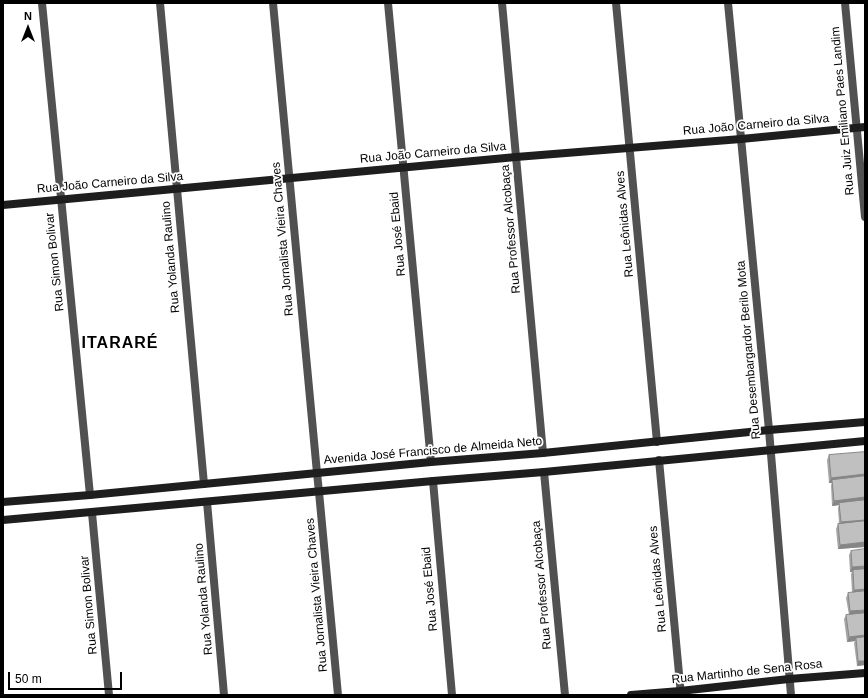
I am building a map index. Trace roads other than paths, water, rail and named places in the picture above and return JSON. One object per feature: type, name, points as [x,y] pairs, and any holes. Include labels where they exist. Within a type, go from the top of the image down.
[{"type":"main road","name":"Rua João Carneiro da Silva","points":[[3,205],[516,157],[630,149],[861,127]]},
{"type":"main road","name":"Avenida José Francisco de Almeida Neto","points":[[3,502],[865,422]]},
{"type":"main road","points":[[3,520],[544,472],[865,441]]},
{"type":"main road","name":"Rua Martinho de Sena Rosa","points":[[631,695],[680,693],[789,679],[865,673]]},
{"type":"street","name":"Rua Simon Bolivar","points":[[42,3],[90,495]]},
{"type":"street","name":"Rua Yolanda Raulino","points":[[160,3],[204,484]]},
{"type":"street","name":"Rua Jornalista Vieira Chaves","points":[[273,3],[338,695]]},
{"type":"street","name":"Rua José Ebaid","points":[[388,3],[431,462]]},
{"type":"street","name":"Rua Professor Alcobaça","points":[[502,3],[543,453]]},
{"type":"street","name":"Rua Leônidas Alves","points":[[616,3],[657,442]]},
{"type":"street","name":"Rua Desembargardor Berilo Mota","points":[[728,3],[770,450],[791,695]]},
{"type":"street","name":"Rua Juiz Emiliano Paes Landim","points":[[845,3],[861,127],[865,217]]},
{"type":"street","name":"Rua Leônidas Alves","points":[[659,460],[680,693]]},
{"type":"street","name":"Rua Professor Alcobaça","points":[[544,472],[565,695]]},
{"type":"street","name":"Rua José Ebaid","points":[[433,481],[452,695]]},
{"type":"street","name":"Rua Yolanda Raulino","points":[[208,502],[224,695]]},
{"type":"street","name":"Rua Simon Bolivar","points":[[92,513],[110,695]]},
{"type":"district","name":"ITARARÉ","points":[[120,344]]}]
